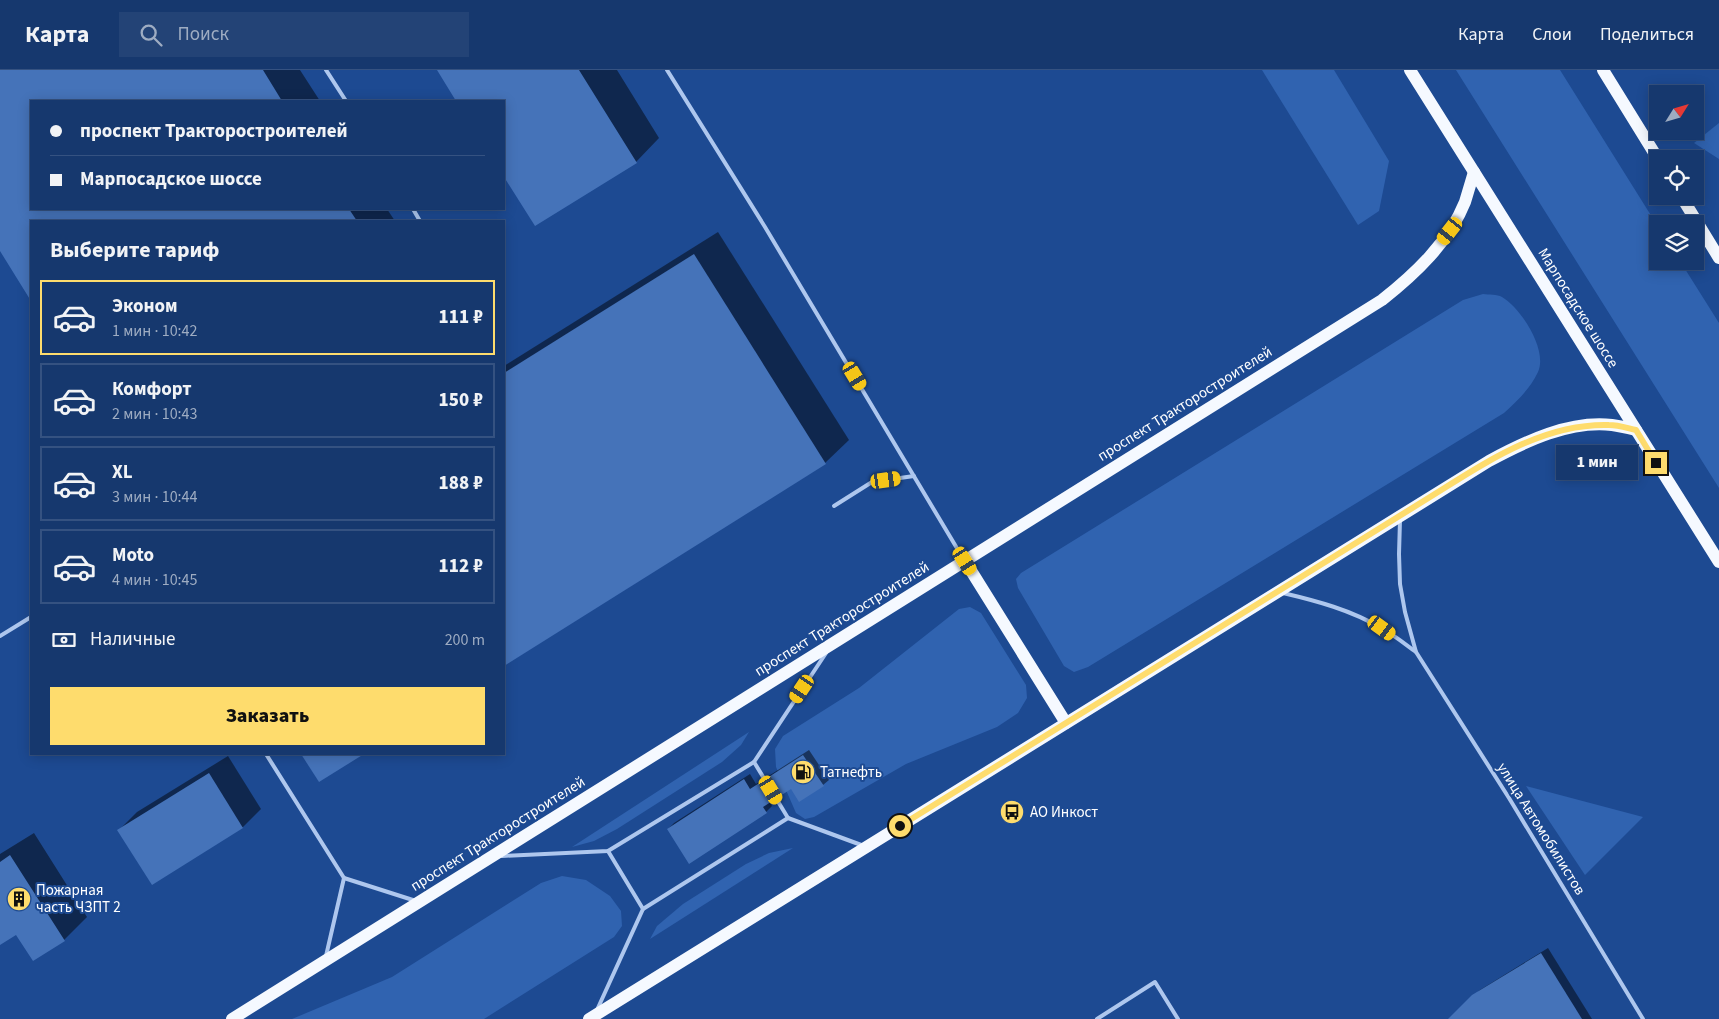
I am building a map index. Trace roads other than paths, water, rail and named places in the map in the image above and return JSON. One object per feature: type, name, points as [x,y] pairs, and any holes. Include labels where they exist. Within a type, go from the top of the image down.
[{"type":"main road","name":"Марпосадское шоссе","points":[[1410,70],[1719,562]]},
{"type":"main road","points":[[1603,70],[1652,150]]},
{"type":"main road","name":"проспект Тракторостроителей","points":[[232,1019],[1382,300],[1406,281],[1430,257],[1450,231],[1464,203],[1474,172]]},
{"type":"main road","points":[[1687,205],[1719,258]]},
{"type":"main road","points":[[592,1018],[1489,461],[1518,445],[1549,434],[1583,426],[1611,425],[1636,430]]},
{"type":"main road","points":[[965,561],[1066,723]]},
{"type":"lane","points":[[326,70],[345,100]]},
{"type":"lane","points":[[667,70],[765,227],[965,561]]},
{"type":"lane","points":[[834,506],[872,482],[914,476]]},
{"type":"lane","name":"улица Автомобилистов","points":[[1400,516],[1400,584],[1416,652],[1509,798],[1643,1019]]},
{"type":"lane","name":"улица Автомобилистов","points":[[1278,592],[1323,603],[1352,614],[1382,628],[1416,652]]},
{"type":"lane","points":[[0,636],[30,618]]},
{"type":"lane","points":[[493,856],[608,851],[754,762],[831,645]]},
{"type":"lane","points":[[267,755],[344,878],[420,902]]},
{"type":"lane","points":[[754,762],[788,818],[867,847]]},
{"type":"lane","points":[[592,1018],[643,908],[788,818]]},
{"type":"lane","points":[[608,851],[643,908]]},
{"type":"lane","points":[[324,961],[344,878]]},
{"type":"lane","points":[[1098,1019],[1155,982],[1178,1019]]},
{"type":"place","name":"Татнефть","points":[[803,772]]},
{"type":"place","name":"АО Инкост","points":[[1012,812]]},
{"type":"place","name":"Пожарная часть ЧЗПТ 2","points":[[19,899]]}]
